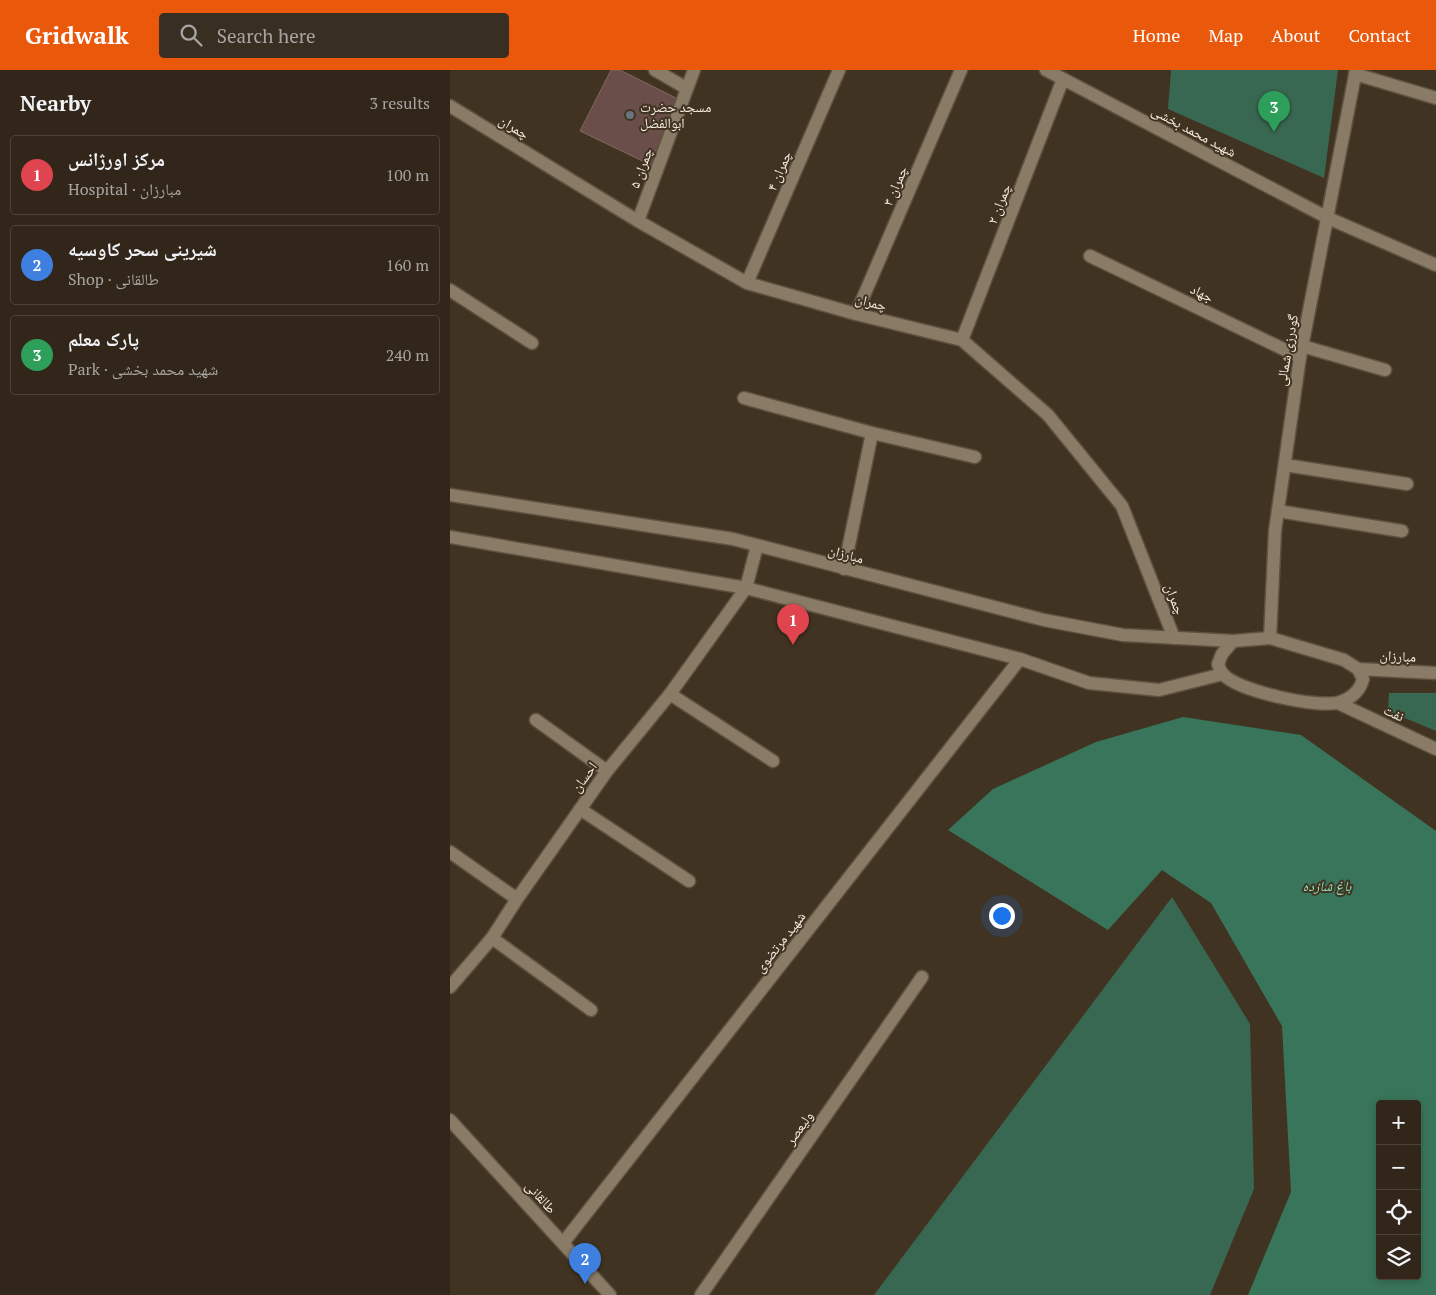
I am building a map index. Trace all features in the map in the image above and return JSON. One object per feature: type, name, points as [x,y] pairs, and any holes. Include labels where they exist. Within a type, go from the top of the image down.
[{"type":"street","points":[[655,70],[686,88]]},
{"type":"street","name":"چمران ۵","points":[[638,221],[694,70]]},
{"type":"street","name":"چمران ۴","points":[[746,283],[839,70]]},
{"type":"street","name":"چمران ۳","points":[[856,314],[962,70]]},
{"type":"street","name":"شهید محمد بخشی","points":[[1046,70],[1328,218],[1436,264]]},
{"type":"street","points":[[1356,72],[1436,98]]},
{"type":"street","name":"گودرزی شمالی","points":[[1270,638],[1275,531],[1301,351],[1356,72]]},
{"type":"street","name":"چمران ۲","points":[[962,340],[1063,79]]},
{"type":"street","name":"چمران","points":[[450,106],[638,221],[746,283],[856,314],[962,340],[1048,415],[1122,506],[1174,638]]},
{"type":"street","name":"جهاد","points":[[1090,256],[1301,351],[1385,370]]},
{"type":"street","points":[[450,290],[532,342]]},
{"type":"street","points":[[744,398],[872,433],[976,457]]},
{"type":"street","points":[[844,569],[872,433]]},
{"type":"street","points":[[1285,465],[1407,484]]},
{"type":"street","name":"مبارزان","points":[[450,496],[724,538],[1044,620],[1123,635],[1233,641],[1270,638]]},
{"type":"street","points":[[1278,511],[1402,531]]},
{"type":"street","points":[[450,537],[746,588],[1020,660],[1089,683],[1159,690],[1223,674]]},
{"type":"street","points":[[746,588],[757,546]]},
{"type":"street","name":"احسان","points":[[450,987],[492,938],[607,770],[670,694],[746,588]]},
{"type":"street","points":[[1233,641],[1222,654],[1218,664],[1223,674],[1241,686],[1274,696],[1306,702],[1338,703],[1350,697],[1360,688],[1363,679],[1358,669],[1344,660],[1270,638]]},
{"type":"street","name":"شهید مرتضوی","points":[[563,1243],[1020,660]]},
{"type":"street","name":"مبارزان","points":[[1358,669],[1436,673]]},
{"type":"street","points":[[670,694],[773,761]]},
{"type":"street","name":"نفت","points":[[1338,703],[1436,750]]},
{"type":"street","points":[[536,720],[607,770]]},
{"type":"street","points":[[580,809],[689,881]]},
{"type":"street","points":[[450,852],[517,899]]},
{"type":"street","points":[[492,938],[591,1010]]},
{"type":"street","name":"ولیعصر","points":[[700,1295],[922,978]]},
{"type":"street","name":"طالقانی","points":[[450,1120],[610,1295]]},
{"type":"green space","points":[[1171,70],[1338,70],[1324,178],[1168,109]]},
{"type":"green space","points":[[1389,693],[1436,693],[1436,731],[1388,711]]},
{"type":"green space","name":"باغ شازده","points":[[1183,717],[1301,735],[1436,831],[1436,1295],[1248,1295],[1291,1192],[1282,1026],[1211,903],[1162,870],[1108,930],[948,830],[993,789],[1096,742]]},
{"type":"green space","points":[[1172,897],[1250,1024],[1254,1189],[1210,1295],[874,1295]]},
{"type":"building","name":"مسجد حضرت ابوالفضل","points":[[611,70],[620,70],[678,99],[653,166],[580,131]]},
{"type":"place","name":"مسجد حضرت ابوالفضل","points":[[630,115]]},
{"type":"place","name":"پارک معلم","points":[[1274,132]]},
{"type":"place","name":"مرکز اورژانس","points":[[793,645]]},
{"type":"place","name":"شیرینی سحر کاوسیه","points":[[585,1284]]}]
